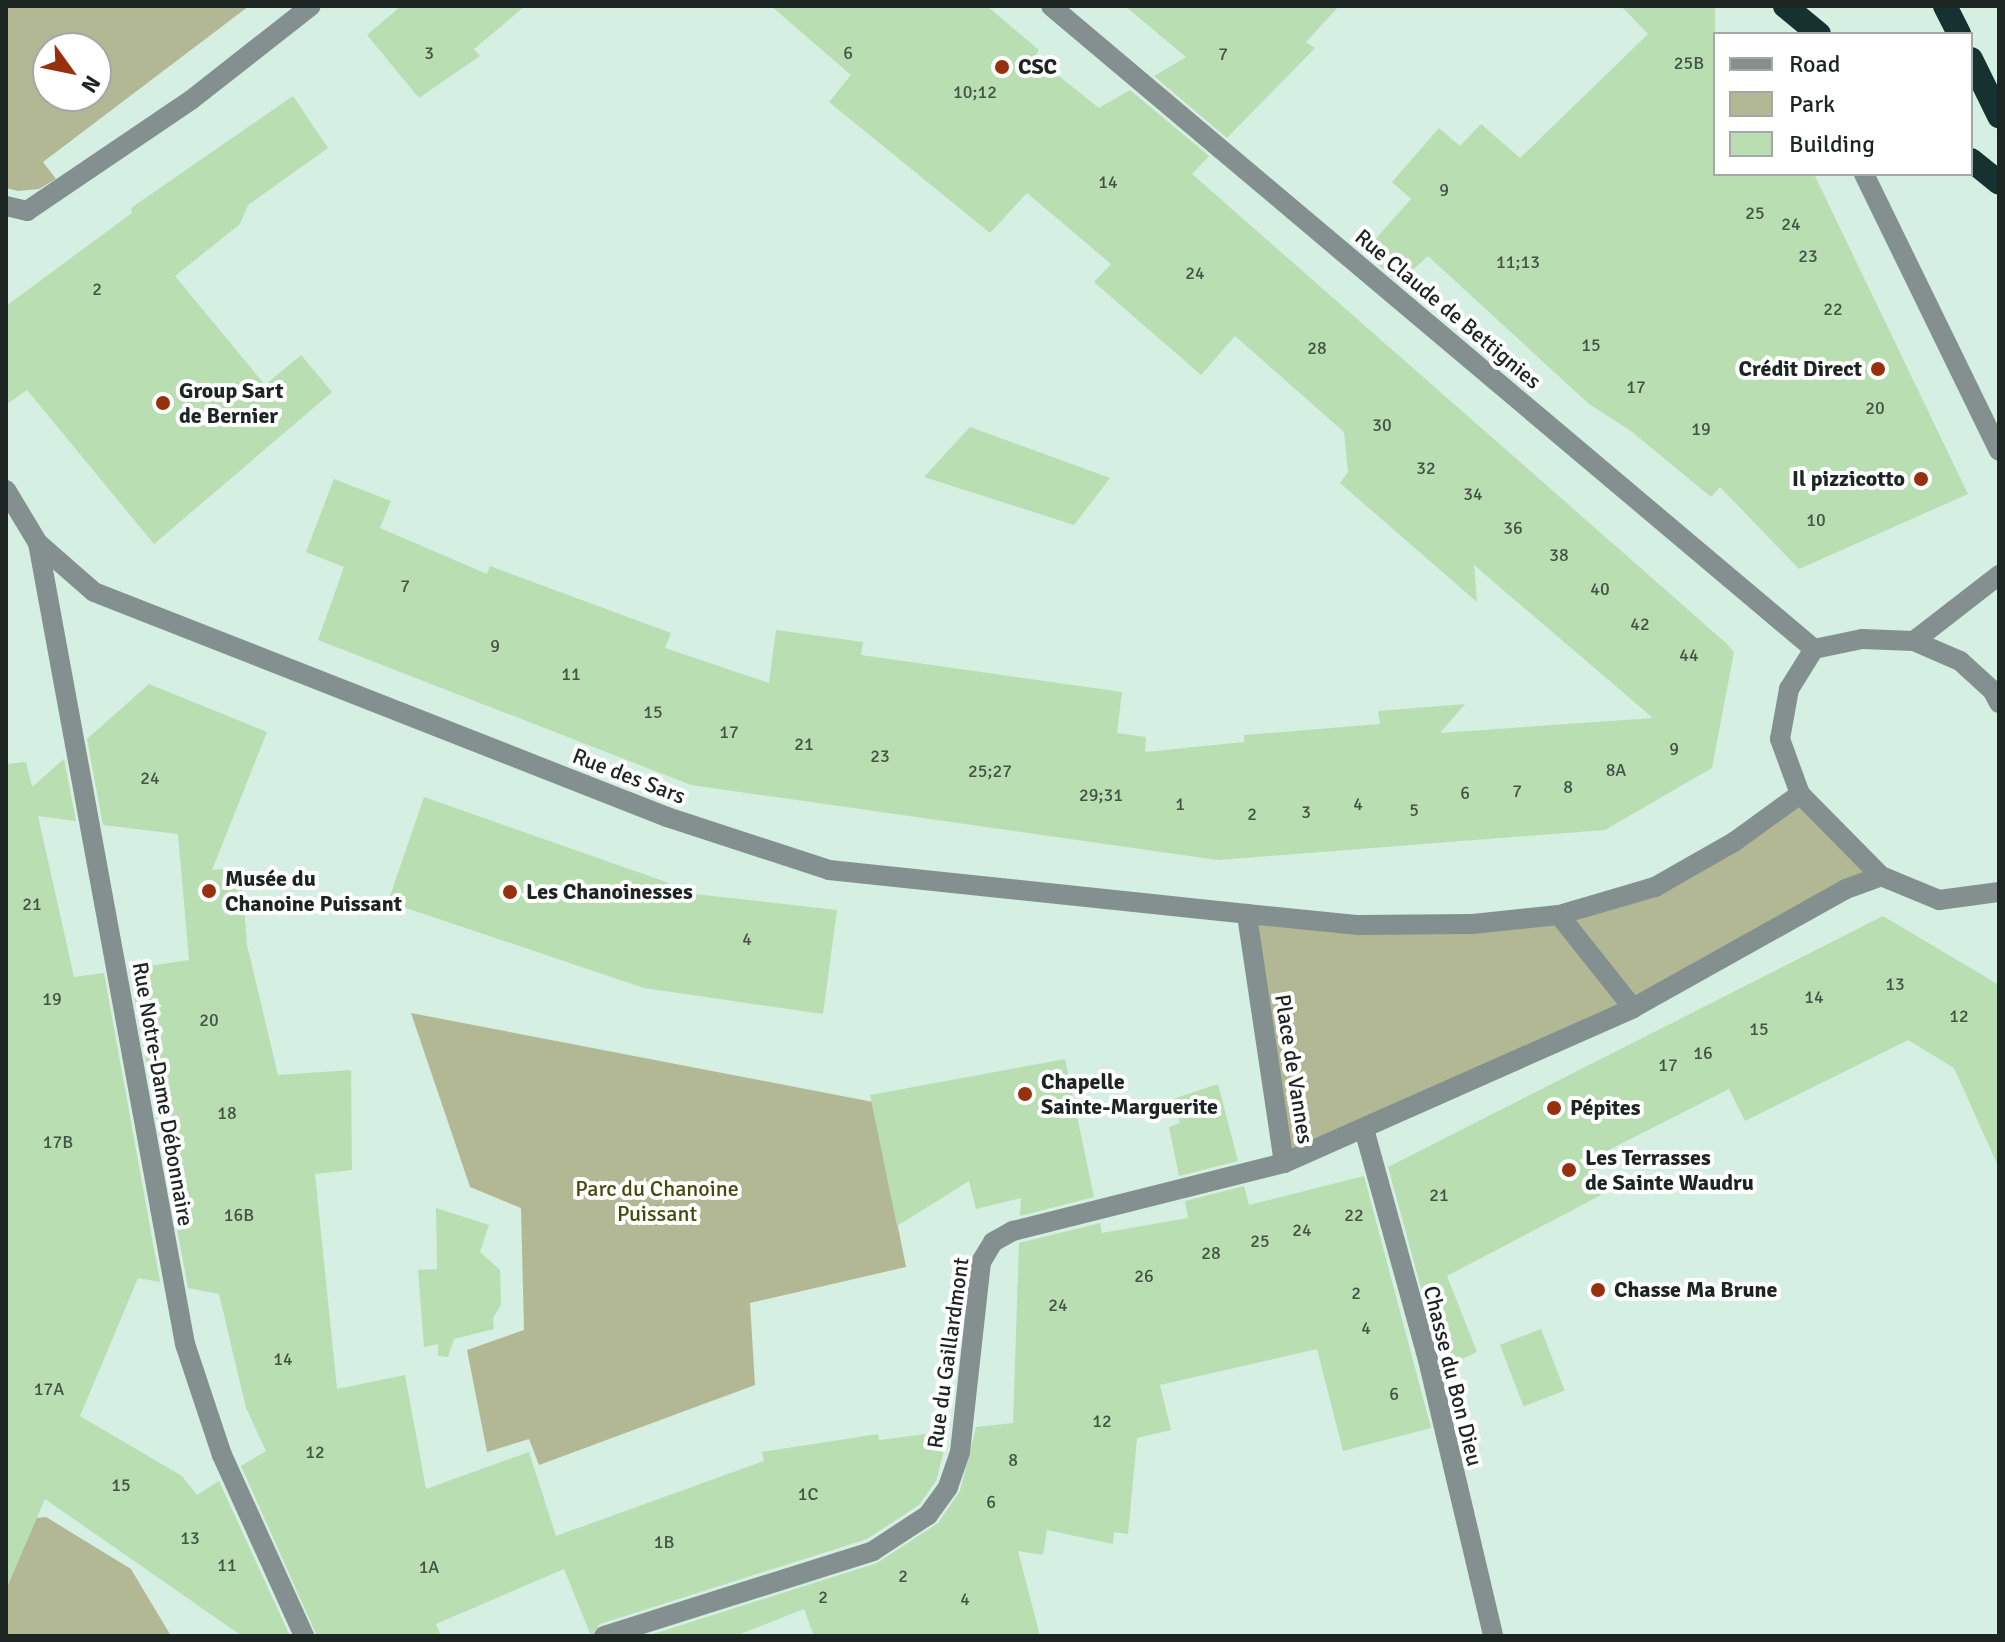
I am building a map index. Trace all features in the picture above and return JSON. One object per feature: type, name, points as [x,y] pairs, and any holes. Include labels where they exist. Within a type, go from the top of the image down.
[{"type":"highway","points":[[1785,6],[1817,32]]},
{"type":"highway","points":[[1945,6],[1958,32]]},
{"type":"highway","points":[[1973,63],[1999,116]]},
{"type":"highway","points":[[1973,162],[1999,183]]},
{"type":"street","points":[[6,206],[27,211],[191,100],[311,6]]},
{"type":"street","name":"Rue Claude de Bettignies","points":[[1051,6],[1814,649]]},
{"type":"street","points":[[1785,6],[1797,32]]},
{"type":"street","points":[[1865,176],[1999,451]]},
{"type":"street","points":[[6,490],[38,543]]},
{"type":"street","name":"Rue des Sars","points":[[38,543],[94,592],[667,817],[829,870],[1247,914]]},
{"type":"street","name":"Rue Notre-Dame Débonnaire","points":[[38,543],[185,1344],[222,1455],[304,1636]]},
{"type":"street","points":[[1914,641],[1999,575]]},
{"type":"street","points":[[1999,703],[1993,691],[1960,661],[1914,641],[1862,639],[1814,649],[1789,689],[1780,739],[1800,794],[1881,876],[1939,900],[1999,892]]},
{"type":"street","points":[[1247,914],[1358,925],[1473,924],[1559,915],[1655,887],[1734,842],[1800,794]]},
{"type":"street","name":"Place de Vannes","points":[[1247,914],[1284,1163],[1633,1008],[1846,889],[1881,876]]},
{"type":"street","points":[[1559,915],[1633,1008]]},
{"type":"street","name":"Chasse du Bon Dieu","points":[[1364,1129],[1428,1360],[1493,1636]]},
{"type":"street","name":"Rue du Gaillardmont","points":[[604,1636],[873,1551],[928,1515],[948,1487],[960,1452],[981,1262],[993,1242],[1013,1231],[1284,1163]]},
{"type":"green space","points":[[6,6],[249,6],[112,110],[112,32],[32,32],[32,112],[109,112],[43,162],[56,179],[39,189],[18,191],[6,188]]},
{"type":"green space","points":[[1800,794],[1881,876],[1633,1008],[1284,1163],[1247,914],[1473,924],[1655,887]]},
{"type":"green space","name":"Parc du Chanoine Puissant","points":[[411,1013],[873,1102],[906,1267],[750,1303],[755,1385],[539,1465],[529,1439],[487,1452],[467,1350],[524,1330],[521,1208],[470,1187]]},
{"type":"green space","points":[[6,1512],[17,1520],[46,1517],[131,1569],[171,1636],[6,1636]]},
{"type":"building","points":[[401,6],[525,6],[474,49],[480,56],[419,98],[367,35]]},
{"type":"building","points":[[771,6],[987,6],[1039,50],[1035,57],[1099,108],[1130,90],[1209,156],[1192,174],[1734,652],[1712,768],[1605,830],[1218,860],[691,785],[318,640],[344,567],[306,552],[334,479],[391,501],[380,528],[487,574],[490,566],[671,633],[665,648],[769,683],[776,630],[863,642],[861,655],[1122,692],[1117,733],[1146,737],[1145,752],[1244,742],[1244,735],[1380,724],[1378,711],[1465,704],[1440,733],[1653,718],[1474,565],[1477,602],[1340,483],[1348,472],[1344,432],[1235,336],[1201,375],[1094,282],[1111,264],[1027,193],[990,233],[829,102],[851,75]]},
{"type":"building","points":[[1125,6],[1339,6],[1306,42],[1315,48],[1227,138],[1154,76],[1186,57]]},
{"type":"building","points":[[1621,6],[1715,6],[1713,176],[1815,176],[1968,494],[1799,569],[1720,487],[1711,497],[1631,431],[1589,404],[1428,256],[1399,282],[1364,252],[1411,199],[1392,182],[1439,128],[1460,146],[1481,124],[1520,158],[1648,34]]},
{"type":"building","points":[[293,96],[328,148],[248,205],[240,224],[175,276],[265,385],[301,355],[332,392],[154,544],[27,390],[6,405],[6,306],[132,213],[131,208]]},
{"type":"building","points":[[970,427],[1110,478],[1074,525],[924,477]]},
{"type":"building","points":[[149,684],[267,732],[212,870],[241,868],[247,945],[278,1075],[351,1070],[352,1170],[315,1174],[337,1389],[405,1375],[426,1489],[529,1452],[556,1536],[764,1461],[762,1452],[878,1434],[879,1440],[949,1431],[936,1481],[919,1505],[867,1539],[600,1624],[591,1636],[564,1569],[436,1624],[441,1636],[317,1636],[241,1466],[266,1451],[246,1408],[219,1294],[188,1288],[129,969],[189,960],[178,834],[103,825],[87,739]]},
{"type":"building","points":[[64,759],[76,821],[38,816],[74,977],[104,973],[160,1282],[138,1278],[80,1416],[182,1476],[197,1495],[219,1481],[290,1636],[242,1636],[45,1499],[6,1590],[6,764],[26,762],[32,787]]},
{"type":"building","points":[[424,797],[669,883],[668,891],[837,910],[823,1014],[644,988],[388,902]]},
{"type":"building","points":[[1883,916],[1999,985],[1999,1168],[1954,1068],[1908,1040],[1745,1121],[1729,1089],[1589,1160],[1605,1193],[1447,1276],[1477,1352],[1443,1368],[1388,1167]]},
{"type":"building","points":[[1065,1059],[1094,1197],[1020,1216],[1021,1198],[976,1209],[969,1181],[897,1226],[870,1095]]},
{"type":"building","points":[[1218,1084],[1238,1161],[1179,1176],[1169,1127],[1180,1123],[1173,1099]]},
{"type":"building","points":[[1364,1176],[1431,1428],[1343,1451],[1317,1349],[1160,1385],[1171,1430],[1137,1438],[1128,1534],[1114,1532],[1113,1544],[1047,1530],[1043,1555],[1018,1551],[1040,1636],[814,1636],[804,1609],[735,1636],[647,1636],[877,1563],[938,1523],[960,1491],[976,1427],[1013,1423],[1019,1243],[1100,1223],[1102,1233],[1188,1218],[1185,1201],[1244,1186],[1249,1205]]},
{"type":"building","points":[[436,1208],[489,1225],[480,1252],[500,1270],[501,1305],[493,1318],[494,1329],[454,1339],[448,1357],[438,1356],[438,1344],[424,1347],[418,1270],[437,1269]]},
{"type":"building","points":[[1541,1329],[1565,1391],[1524,1406],[1500,1345]]},
{"type":"place","name":"CSC","points":[[1002,67]]},
{"type":"place","name":"Crédit Direct","points":[[1878,369]]},
{"type":"place","name":"Group Sart de Bernier","points":[[163,403]]},
{"type":"place","name":"Il pizzicotto","points":[[1921,479]]},
{"type":"place","name":"Musée du Chanoine Puissant","points":[[209,891]]},
{"type":"place","name":"Les Chanoinesses","points":[[510,892]]},
{"type":"place","name":"Chapelle Sainte-Marguerite","points":[[1025,1094]]},
{"type":"place","name":"Pépites","points":[[1554,1108]]},
{"type":"place","name":"Les Terrasses de Sainte Waudru","points":[[1569,1170]]},
{"type":"place","name":"Chasse Ma Brune","points":[[1598,1290]]}]
